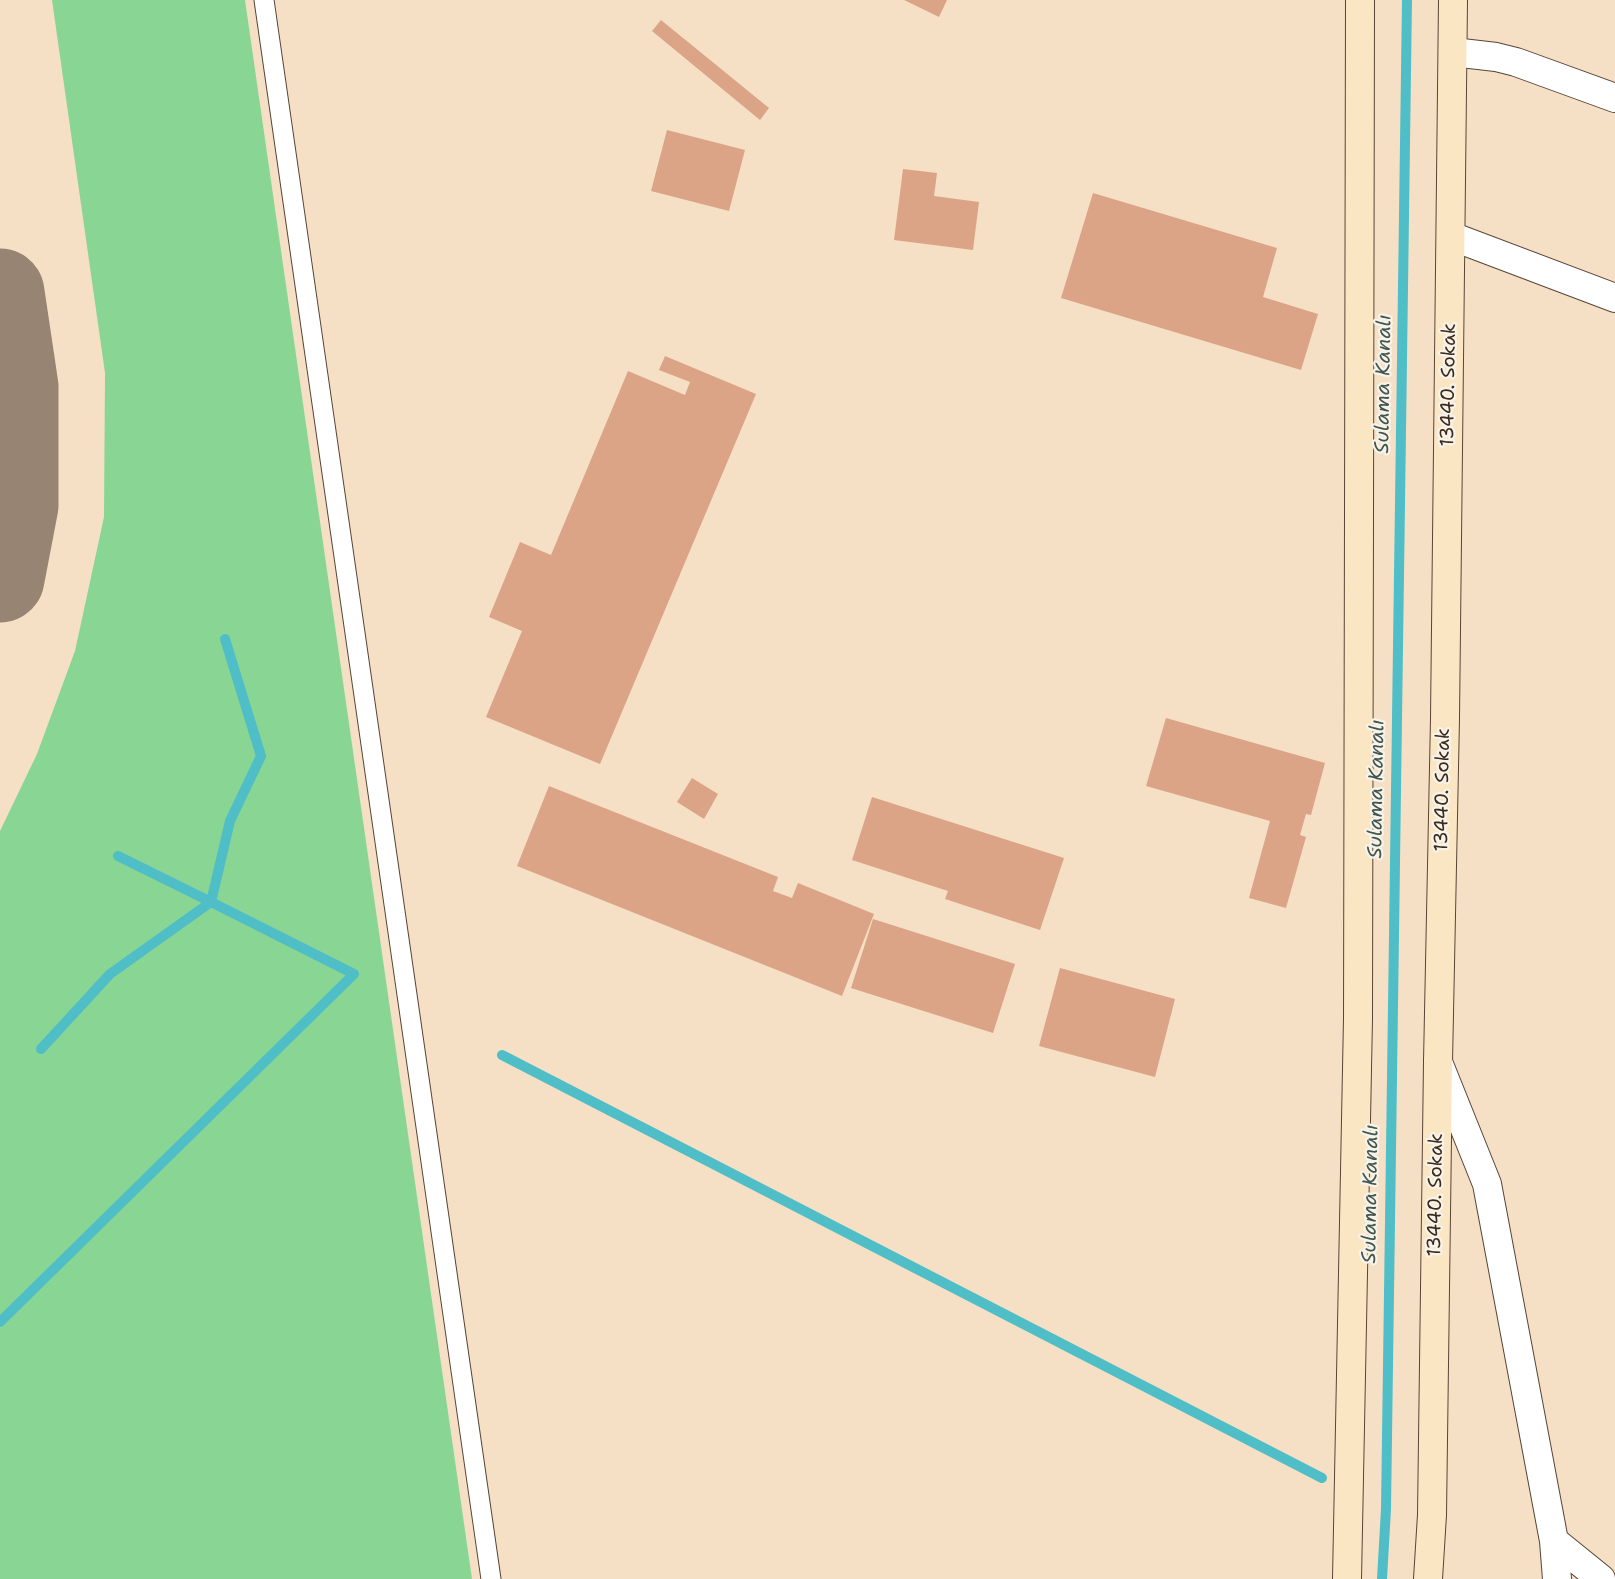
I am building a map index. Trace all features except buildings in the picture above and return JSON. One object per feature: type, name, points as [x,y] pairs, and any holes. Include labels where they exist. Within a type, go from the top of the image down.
[{"type":"main road","points":[[1347,1579],[1358,1018],[1360,0]]},
{"type":"main road","name":"13440. Sokak","points":[[1428,1579],[1432,1515],[1445,718],[1453,0]]},
{"type":"street","points":[[1453,52],[1496,56],[1615,98]]},
{"type":"street","points":[[1450,236],[1615,298]]},
{"type":"street","points":[[1438,1062],[1487,1184],[1554,1541],[1557,1579]]},
{"type":"street","points":[[1554,1541],[1600,1579]]},
{"type":"lane","points":[[264,0],[491,1579]]},
{"type":"green space","points":[[52,0],[245,0],[472,1579],[0,1579],[0,831],[37,754],[75,651],[104,517],[105,373]]},
{"type":"waterway","name":"Sulama Kanalı","points":[[1382,1579],[1386,1509],[1407,0]]},
{"type":"waterway","points":[[118,856],[211,902],[230,821],[261,756],[225,639]]},
{"type":"waterway","points":[[0,1322],[354,974],[211,902],[110,974],[41,1049]]},
{"type":"waterway","points":[[502,1055],[1322,1478]]},
{"type":"taxiway","points":[[0,293],[14,387],[14,505],[0,578]]}]
